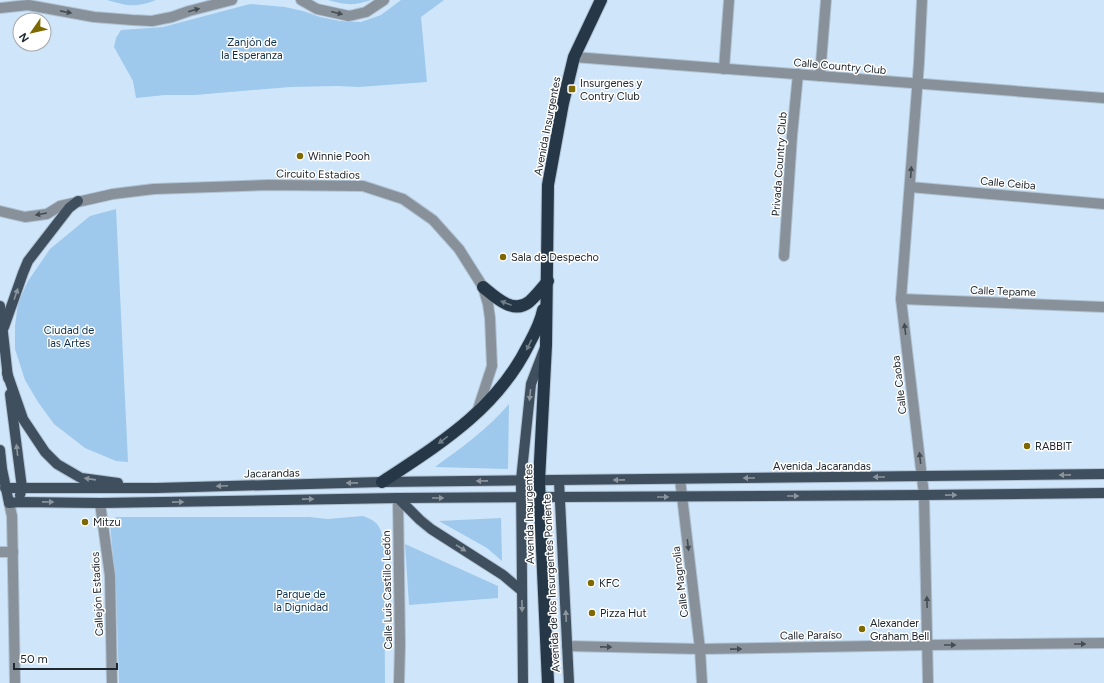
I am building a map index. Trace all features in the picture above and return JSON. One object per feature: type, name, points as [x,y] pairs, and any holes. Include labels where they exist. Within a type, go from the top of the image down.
[{"type":"highway","points":[[574,57],[600,0]]},
{"type":"highway","name":"Avenida Insurgentes","points":[[548,683],[539,481],[548,281],[548,185],[563,102],[574,57]]},
{"type":"highway","points":[[483,287],[504,303],[517,306],[528,303],[548,281]]},
{"type":"highway","points":[[382,482],[437,445],[477,414],[501,388],[512,374],[526,351],[543,312],[548,281]]},
{"type":"main road","points":[[2,330],[28,261],[69,208],[78,201]]},
{"type":"main road","points":[[0,306],[22,488],[14,502]]},
{"type":"main road","name":"Avenida Insurgentes","points":[[520,497],[531,384],[546,345]]},
{"type":"main road","points":[[7,372],[23,418],[45,452],[57,464],[81,478],[156,488]]},
{"type":"main road","points":[[0,450],[5,488],[14,502]]},
{"type":"main road","name":"Avenida Jacarandas","points":[[539,481],[1104,474]]},
{"type":"main road","name":"Jacarandas","points":[[5,488],[156,488],[382,482],[539,481]]},
{"type":"main road","name":"Avenida de los Insurgentes Poniente","points":[[559,481],[569,683]]},
{"type":"main road","points":[[14,502],[100,504],[398,498],[1104,493]]},
{"type":"main road","points":[[520,497],[523,683]]},
{"type":"main road","points":[[398,498],[431,529],[503,575],[522,591]]},
{"type":"street","points":[[0,8],[28,5],[94,17],[152,20],[172,17],[232,0]]},
{"type":"street","points":[[300,0],[317,8],[349,16],[366,12],[384,0]]},
{"type":"street","points":[[724,69],[728,0]]},
{"type":"street","points":[[820,76],[826,0]]},
{"type":"street","name":"Calle Caoba","points":[[922,0],[901,299],[923,477],[928,683]]},
{"type":"street","name":"Calle Country Club","points":[[574,57],[1104,98]]},
{"type":"street","name":"Privada Country Club","points":[[784,256],[792,136],[798,74]]},
{"type":"street","name":"Circuito Estadios","points":[[0,211],[25,217],[47,214],[60,206],[113,194],[154,190],[268,185],[363,186],[403,199],[433,220],[459,249],[483,287],[490,318],[492,366],[477,414]]},
{"type":"street","name":"Calle Ceiba","points":[[910,187],[1104,204]]},
{"type":"street","name":"Calle Tepame","points":[[901,299],[1104,307]]},
{"type":"street","name":"Calle Magnolia","points":[[680,479],[700,649],[702,683]]},
{"type":"street","name":"Calle Luis Castillo Ledón","points":[[398,498],[400,637],[399,683]]},
{"type":"street","points":[[14,502],[12,516],[15,683]]},
{"type":"street","name":"Callejón Estadios","points":[[100,504],[110,576],[112,683]]},
{"type":"street","points":[[0,552],[13,552]]},
{"type":"street","name":"Calle Paraíso","points":[[568,646],[700,649],[1104,643]]},
{"type":"green space","points":[[107,0],[156,0],[132,5]]},
{"type":"green space","points":[[328,0],[371,0],[350,4]]},
{"type":"green space","name":"Zanjón de la Esperanza","points":[[401,0],[444,0],[421,17],[427,82],[359,87],[290,87],[195,95],[165,95],[136,98],[133,81],[114,47],[116,38],[121,30],[163,27],[250,4],[285,7],[340,21],[361,22],[381,15]]},
{"type":"green space","name":"Ciudad de las Artes","points":[[116,209],[128,462],[116,461],[85,448],[54,424],[38,402],[25,380],[15,349],[15,326],[18,303],[28,281],[50,249],[90,216]]},
{"type":"green space","points":[[509,404],[508,469],[435,467],[483,430]]},
{"type":"green space","name":"Parque de la Dignidad","points":[[363,516],[369,518],[379,526],[384,545],[385,683],[119,683],[116,590],[110,523],[116,517],[309,517],[328,519]]},
{"type":"green space","points":[[501,518],[502,561],[487,548],[439,521]]},
{"type":"green space","points":[[405,544],[498,586],[498,598],[409,605]]},
{"type":"place","name":"Insurgenes y Contry Club","points":[[572,89]]},
{"type":"place","name":"Winnie Pooh","points":[[300,156]]},
{"type":"place","name":"Sala de Despecho","points":[[503,257]]},
{"type":"place","name":"RABBIT","points":[[1027,446]]},
{"type":"place","name":"Mitzu","points":[[85,522]]},
{"type":"place","name":"KFC","points":[[591,583]]},
{"type":"place","name":"Pizza Hut","points":[[592,613]]},
{"type":"place","name":"Alexander Graham Bell","points":[[862,629]]}]
